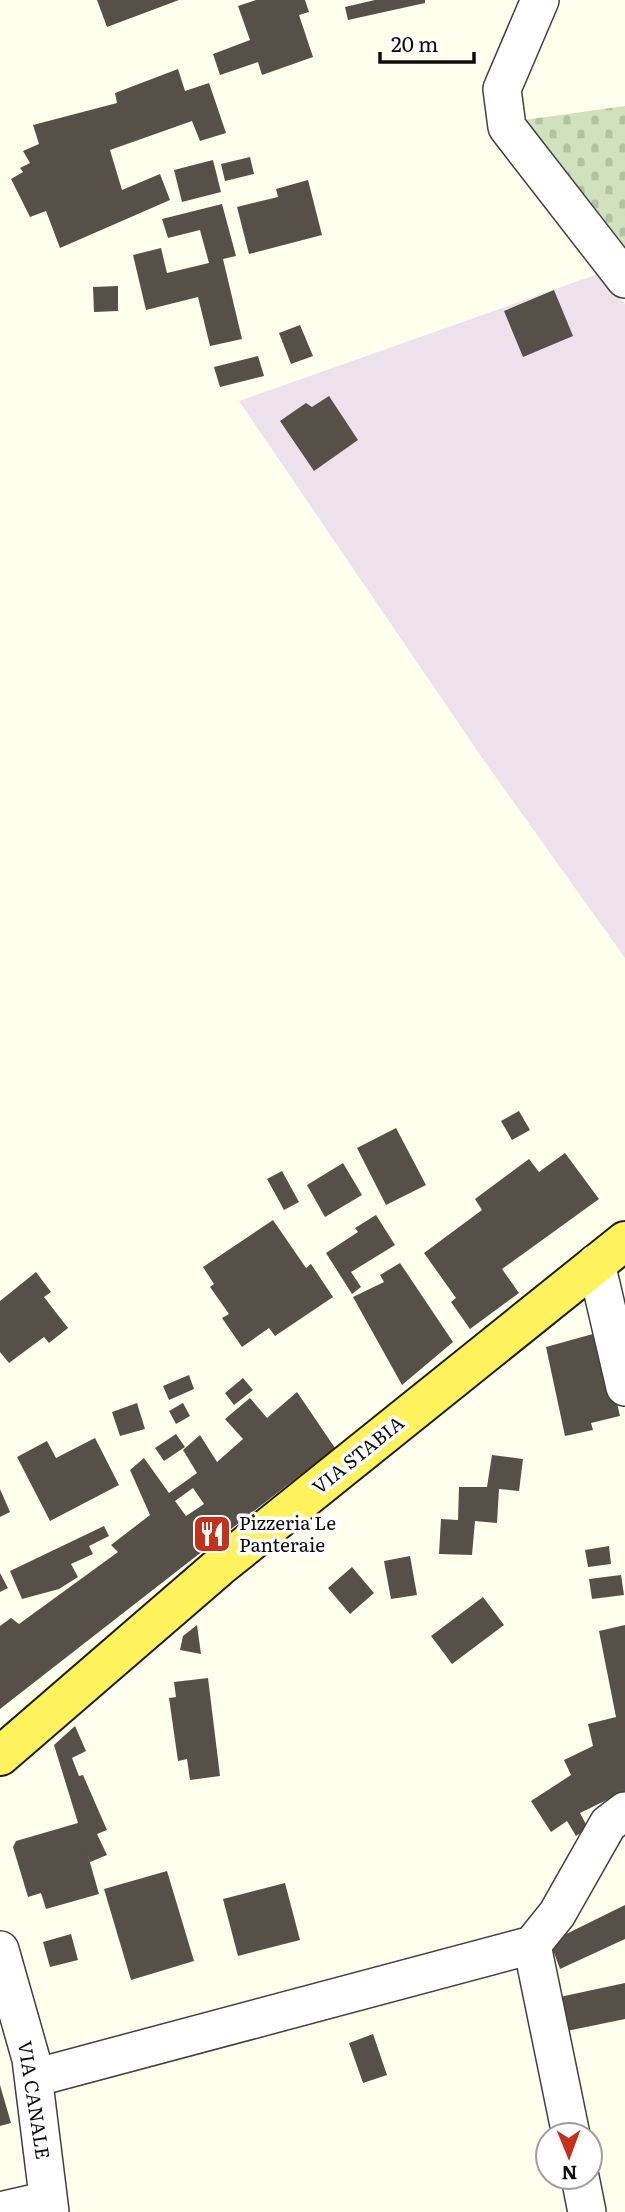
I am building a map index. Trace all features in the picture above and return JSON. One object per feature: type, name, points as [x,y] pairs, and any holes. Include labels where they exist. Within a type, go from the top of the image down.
[{"type":"main road","name":"VIA STABIA","points":[[1,1751],[219,1567],[610,1252]]},
{"type":"street","points":[[540,0],[502,89],[507,127],[625,279]]},
{"type":"street","points":[[610,1252],[625,1387]]},
{"type":"street","points":[[34,2078],[532,1945],[557,1914],[608,1824],[625,1811]]},
{"type":"street","points":[[532,1945],[568,2121]]},
{"type":"street","name":"VIA CANALE","points":[[0,1950],[34,2078],[49,2206]]},
{"type":"street","points":[[583,2191],[587,2212]]},
{"type":"street","points":[[0,2211],[49,2206]]},
{"type":"shaded area","points":[[598,274],[625,304],[625,958],[485,762],[239,401]]},
{"type":"green space","points":[[625,106],[625,256],[524,120]]},
{"type":"building","points":[[97,0],[179,0],[107,27]]},
{"type":"building","points":[[256,0],[305,0],[309,12],[299,15],[313,57],[262,75],[258,62],[220,75],[213,54],[250,40],[238,6]]},
{"type":"building","points":[[375,0],[425,0],[425,3],[348,20],[345,7]]},
{"type":"building","points":[[178,69],[185,91],[209,83],[226,133],[200,141],[192,121],[110,150],[122,190],[160,174],[170,200],[60,248],[46,211],[30,217],[11,179],[23,172],[20,168],[30,163],[23,151],[39,144],[33,125],[117,103],[115,93]]},
{"type":"building","points":[[250,157],[254,174],[225,181],[221,164]]},
{"type":"building","points":[[213,160],[221,192],[182,202],[174,170]]},
{"type":"building","points":[[308,180],[322,235],[249,254],[237,207],[278,197],[276,189]]},
{"type":"building","points":[[222,204],[236,256],[223,259],[242,339],[210,346],[198,297],[146,310],[133,255],[161,248],[167,273],[209,263],[200,230],[168,238],[162,219]]},
{"type":"building","points":[[118,286],[118,311],[94,312],[93,287]]},
{"type":"building","points":[[554,290],[573,336],[523,357],[504,311]]},
{"type":"building","points":[[300,325],[313,356],[291,364],[279,333]]},
{"type":"building","points":[[258,356],[264,376],[220,387],[214,367]]},
{"type":"building","points":[[329,396],[358,440],[314,471],[280,421],[306,403],[312,407]]},
{"type":"building","points":[[519,1111],[530,1130],[512,1140],[501,1121]]},
{"type":"building","points":[[396,1128],[426,1185],[386,1205],[357,1148]]},
{"type":"building","points":[[565,1153],[599,1199],[502,1269],[519,1293],[470,1329],[451,1302],[456,1298],[424,1253],[482,1210],[475,1199],[529,1159],[539,1172]]},
{"type":"building","points":[[343,1163],[362,1195],[325,1217],[307,1185]]},
{"type":"building","points":[[282,1171],[299,1202],[284,1210],[267,1179]]},
{"type":"building","points":[[376,1215],[395,1245],[351,1272],[361,1287],[352,1294],[326,1253],[358,1232],[355,1228]]},
{"type":"building","points":[[273,1220],[306,1268],[311,1264],[333,1297],[275,1336],[269,1328],[242,1347],[222,1318],[229,1314],[210,1287],[214,1284],[203,1267]]},
{"type":"building","points":[[400,1263],[453,1342],[402,1385],[353,1297],[384,1282],[380,1275]]},
{"type":"building","points":[[36,1272],[51,1292],[44,1297],[68,1328],[49,1343],[44,1337],[9,1363],[0,1352],[0,1301]]},
{"type":"building","points":[[600,1332],[620,1416],[591,1423],[593,1430],[565,1436],[546,1347]]},
{"type":"building","points":[[189,1375],[194,1389],[169,1400],[163,1386]]},
{"type":"building","points":[[243,1378],[253,1390],[234,1405],[225,1393]]},
{"type":"building","points":[[297,1392],[335,1448],[0,1709],[0,1626],[11,1618],[19,1624],[118,1552],[111,1545],[150,1515],[130,1470],[144,1458],[169,1493],[197,1473],[183,1450],[200,1435],[217,1462],[243,1439],[225,1419],[250,1398],[267,1418]],"holes":[[[193,1488],[204,1504],[186,1516],[175,1501]]]},
{"type":"building","points":[[137,1403],[145,1429],[120,1436],[112,1412]]},
{"type":"building","points":[[183,1403],[190,1416],[176,1424],[169,1411]]},
{"type":"building","points":[[176,1434],[185,1447],[164,1461],[155,1448]]},
{"type":"building","points":[[95,1438],[119,1485],[50,1521],[17,1457],[47,1441],[56,1458]]},
{"type":"building","points":[[492,1455],[523,1459],[519,1491],[499,1489],[497,1523],[475,1521],[472,1555],[439,1554],[441,1519],[458,1520],[459,1487],[487,1487]]},
{"type":"building","points":[[0,1489],[10,1512],[0,1517]]},
{"type":"building","points":[[104,1526],[109,1536],[89,1546],[93,1554],[71,1564],[78,1577],[59,1589],[22,1599],[10,1571]]},
{"type":"building","points":[[609,1546],[611,1564],[588,1567],[585,1550]]},
{"type":"building","points":[[410,1556],[417,1595],[391,1599],[384,1561]]},
{"type":"building","points":[[352,1567],[374,1593],[350,1614],[328,1588]]},
{"type":"building","points":[[0,1573],[8,1588],[0,1592]]},
{"type":"building","points":[[621,1575],[624,1595],[592,1599],[589,1579]]},
{"type":"building","points":[[483,1597],[504,1625],[452,1664],[431,1636]]},
{"type":"building","points":[[197,1625],[201,1654],[180,1650],[183,1636]]},
{"type":"building","points":[[625,1625],[625,1791],[580,1813],[588,1828],[576,1836],[567,1821],[551,1832],[531,1801],[571,1775],[564,1760],[593,1746],[588,1724],[616,1717],[599,1631]]},
{"type":"building","points":[[208,1678],[220,1776],[190,1780],[187,1759],[178,1761],[169,1698],[176,1697],[174,1682]]},
{"type":"building","points":[[75,1726],[86,1751],[72,1758],[79,1776],[83,1775],[107,1830],[97,1834],[107,1855],[90,1862],[87,1852],[99,1894],[46,1909],[41,1893],[28,1897],[13,1847],[16,1841],[78,1823],[54,1745]]},
{"type":"building","points":[[167,1871],[194,1961],[131,1980],[104,1889]]},
{"type":"building","points":[[285,1883],[300,1940],[238,1956],[223,1899]]},
{"type":"building","points":[[625,1905],[625,1939],[560,1969],[550,1942]]},
{"type":"building","points":[[71,1934],[78,1960],[50,1967],[43,1942]]},
{"type":"building","points":[[625,1983],[625,2019],[562,2032],[555,1998]]},
{"type":"building","points":[[373,2034],[387,2075],[363,2083],[349,2043]]},
{"type":"building","points":[[0,2085],[11,2123],[0,2126]]},
{"type":"place","name":"Pizzeria Le Panteraie","points":[[212,1534]]}]
